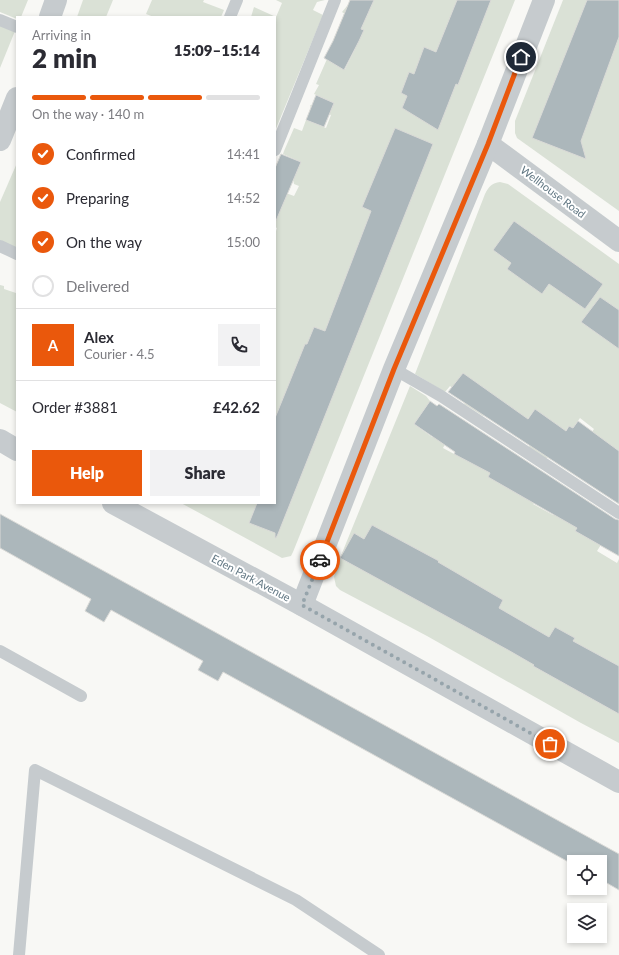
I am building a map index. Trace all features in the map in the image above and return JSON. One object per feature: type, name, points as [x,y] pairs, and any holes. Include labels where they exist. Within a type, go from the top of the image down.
[{"type":"street","points":[[50,16],[56,0]]},
{"type":"street","points":[[302,605],[394,369],[488,144],[544,0]]},
{"type":"street","points":[[0,140],[16,100]]},
{"type":"street","name":"Wellhouse Road","points":[[488,144],[619,241]]},
{"type":"street","points":[[0,440],[16,449]]},
{"type":"street","name":"Eden Park Avenue","points":[[123,505],[619,782]]},
{"type":"lane","points":[[230,16],[237,0]]},
{"type":"lane","points":[[276,148],[335,0]]},
{"type":"lane","points":[[0,20],[16,27]]},
{"type":"lane","points":[[0,246],[16,254]]},
{"type":"lane","points":[[394,369],[441,396],[619,513]]},
{"type":"lane","points":[[0,651],[81,696]]},
{"type":"lane","points":[[19,955],[35,770],[296,900],[379,955]]},
{"type":"shaded area","points":[[0,0],[28,0],[21,16],[16,16],[16,19],[0,12]]},
{"type":"shaded area","points":[[83,0],[113,0],[106,16],[77,16]]},
{"type":"shaded area","points":[[152,0],[204,0],[203,2],[224,10],[221,16],[151,16],[146,14]]},
{"type":"shaded area","points":[[276,0],[325,0],[317,2],[313,10],[323,15],[276,129],[276,17],[282,3]]},
{"type":"shaded area","points":[[363,0],[515,0],[293,552],[291,556],[282,558],[183,504],[276,504],[276,189],[294,196],[299,186],[294,184],[293,179],[301,162],[283,154],[294,128],[302,131],[306,120],[326,128],[331,115],[311,108],[310,105],[329,113],[334,103],[314,94],[319,85],[316,84],[327,59],[345,69],[355,49],[334,38],[335,36],[357,45],[363,30],[356,27],[358,22],[343,15],[345,14],[342,12],[347,6],[367,14]]},
{"type":"shaded area","points":[[563,0],[619,0],[619,211],[517,138],[515,133],[515,121]]},
{"type":"shaded area","points":[[254,7],[274,16],[251,16]]},
{"type":"shaded area","points":[[0,25],[15,31],[0,68]]},
{"type":"shaded area","points":[[16,165],[16,250],[0,242],[0,202]]},
{"type":"shaded area","points":[[500,182],[508,184],[619,264],[619,451],[615,448],[572,460],[594,429],[580,418],[573,428],[569,426],[546,459],[528,448],[550,420],[535,409],[517,433],[486,412],[483,416],[464,404],[467,400],[450,386],[445,392],[415,374],[485,194],[491,185]]},
{"type":"shaded area","points":[[0,285],[4,286],[4,289],[16,293],[16,411],[0,403]]},
{"type":"shaded area","points":[[410,386],[426,396],[430,401],[414,424],[432,437],[448,413],[458,420],[443,448],[454,454],[544,484],[533,504],[553,515],[564,495],[587,511],[575,531],[595,542],[605,525],[611,529],[597,551],[617,563],[619,559],[619,743],[427,636],[340,590],[336,586],[334,577],[340,558]]},
{"type":"building","points":[[350,0],[374,0],[361,29],[364,30],[344,70],[324,58],[333,41]]},
{"type":"building","points":[[457,0],[491,0],[458,85],[456,84],[438,130],[402,108],[407,96],[401,93],[409,72],[414,74],[424,47],[436,52]]},
{"type":"building","points":[[587,0],[619,0],[619,37],[581,141],[586,159],[532,138]]},
{"type":"building","points":[[316,95],[334,103],[324,127],[306,120]]},
{"type":"building","points":[[395,128],[433,144],[278,534],[275,538],[275,533],[249,523],[257,504],[276,504],[276,416],[305,344],[307,344],[314,327],[325,331],[371,211],[362,207]]},
{"type":"building","points":[[281,154],[301,162],[276,221],[276,166]]},
{"type":"building","points":[[514,221],[603,284],[585,309],[549,284],[542,294],[507,269],[511,263],[493,250]]},
{"type":"building","points":[[600,297],[619,310],[619,349],[581,322]]},
{"type":"building","points":[[463,373],[528,419],[535,409],[566,431],[569,426],[573,428],[578,421],[619,451],[619,504],[448,392]]},
{"type":"building","points":[[430,401],[437,406],[439,404],[615,519],[619,520],[619,556],[575,531],[577,528],[488,477],[490,473],[454,454],[455,452],[414,424]]},
{"type":"building","points":[[0,514],[619,854],[619,890],[607,883],[607,855],[567,855],[567,861],[223,672],[218,681],[198,670],[203,661],[111,610],[104,622],[85,611],[91,599],[0,548]]},
{"type":"building","points":[[372,525],[439,561],[438,562],[503,600],[499,608],[549,637],[555,627],[575,638],[573,641],[619,666],[619,714],[533,666],[534,665],[508,650],[340,558],[354,533],[364,539]]},
{"type":"way so far","points":[[320,560],[302,605],[550,744]]},
{"type":"route","points":[[320,560],[394,369],[488,144],[521,57]]}]
